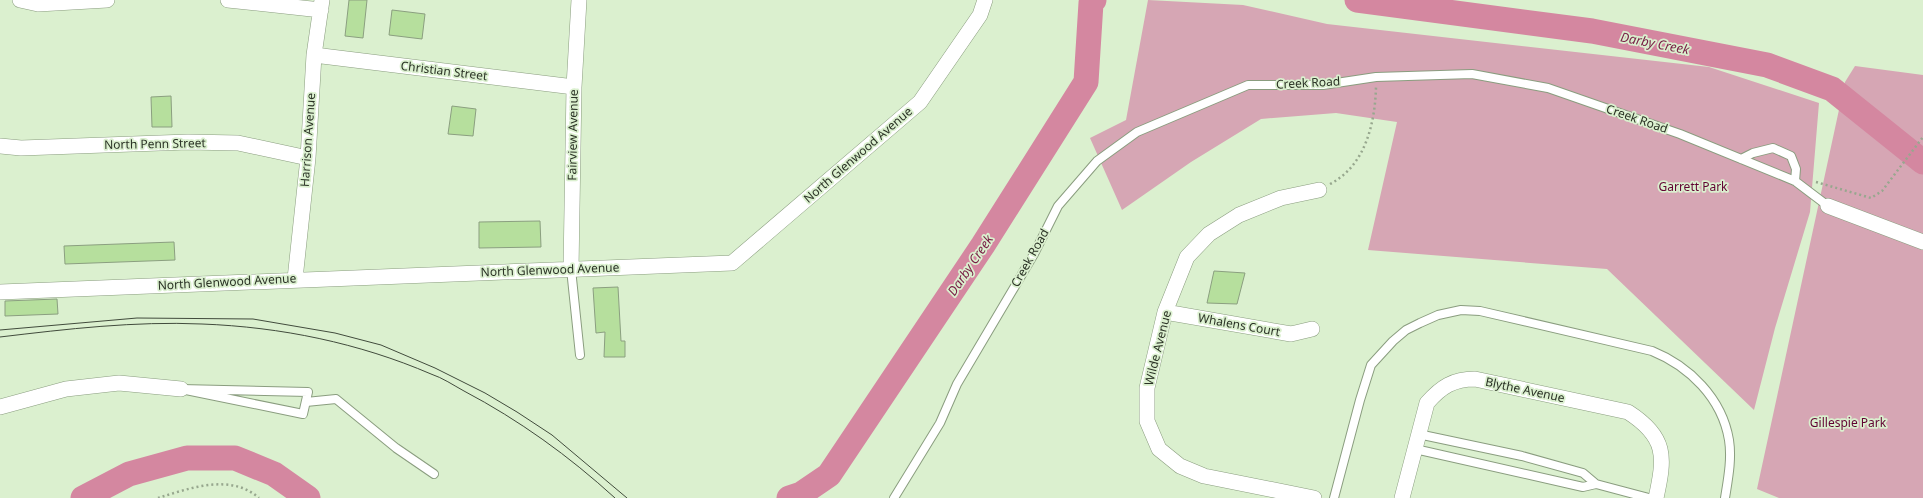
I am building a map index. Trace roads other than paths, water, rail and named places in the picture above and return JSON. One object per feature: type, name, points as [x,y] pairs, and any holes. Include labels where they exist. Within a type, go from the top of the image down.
[{"type":"street","points":[[20,0],[38,4],[107,0]]},
{"type":"street","points":[[228,0],[321,5]]},
{"type":"street","name":"Fairview Avenue","points":[[571,269],[574,87],[579,0]]},
{"type":"street","name":"North Glenwood Avenue","points":[[0,292],[295,279],[732,263],[920,102],[980,15],[985,0]]},
{"type":"street","name":"Harrison Avenue","points":[[295,279],[308,158],[314,55],[321,5]]},
{"type":"street","name":"Christian Street","points":[[314,55],[574,87]]},
{"type":"street","name":"North Penn Street","points":[[0,146],[21,148],[188,142],[238,143],[308,158]]},
{"type":"street","name":"Wilde Avenue","points":[[1314,498],[1204,476],[1180,466],[1159,449],[1148,421],[1147,388],[1165,312],[1187,257],[1209,234],[1239,216],[1282,198],[1319,190]]},
{"type":"street","name":"Creek Road","points":[[1828,206],[1923,242]]},
{"type":"street","name":"Whalens Court","points":[[1165,312],[1291,334],[1312,329]]},
{"type":"street","name":"Blythe Avenue","points":[[1402,498],[1427,403],[1436,392],[1461,379],[1475,379],[1628,412],[1648,426],[1662,453],[1663,468],[1656,498]]},
{"type":"street","points":[[0,406],[66,389],[119,383],[181,389]]},
{"type":"lane","name":"Creek Road","points":[[894,498],[940,422],[957,384],[1034,254],[1058,206],[1097,162],[1137,132],[1248,85],[1323,85],[1376,77],[1472,74],[1548,88],[1680,134],[1795,181],[1828,206]]},
{"type":"lane","points":[[1741,159],[1753,153],[1773,148],[1791,156],[1796,169],[1795,181]]},
{"type":"lane","points":[[571,269],[580,355]]},
{"type":"lane","points":[[1334,498],[1360,400],[1372,365],[1382,352],[1406,330],[1438,315],[1460,310],[1480,311],[1507,316],[1652,350],[1670,358],[1706,388],[1719,410],[1729,439],[1730,472],[1725,498]]},
{"type":"lane","points":[[181,389],[308,392],[303,414],[181,389]]},
{"type":"lane","points":[[306,402],[336,399],[396,448],[434,474]]},
{"type":"lane","points":[[1418,434],[1522,456],[1583,473],[1596,484],[1649,498]]},
{"type":"lane","points":[[1414,449],[1567,484],[1583,487],[1596,484]]},
{"type":"waterway","name":"Darby Creek","points":[[789,498],[801,494],[829,475],[983,245],[1086,82],[1091,3],[1094,0]]},
{"type":"waterway","name":"Darby Creek","points":[[1357,0],[1592,31],[1767,65],[1832,89],[1923,162]]},
{"type":"waterway","name":"Darby Creek","points":[[83,498],[129,474],[187,458],[235,458],[274,474],[308,498]]},
{"type":"tram line","points":[[0,330],[137,318],[253,319],[335,333],[381,345],[435,368],[485,393],[517,412],[552,435],[627,498]]},
{"type":"tram line","points":[[0,337],[101,326],[177,323],[261,329],[319,338],[348,345],[404,363],[448,382],[484,402],[562,453],[615,498]]},
{"type":"park label","name":"Garrett Park","points":[[1693,187]]},
{"type":"park label","name":"Gillespie Park","points":[[1848,423]]}]
